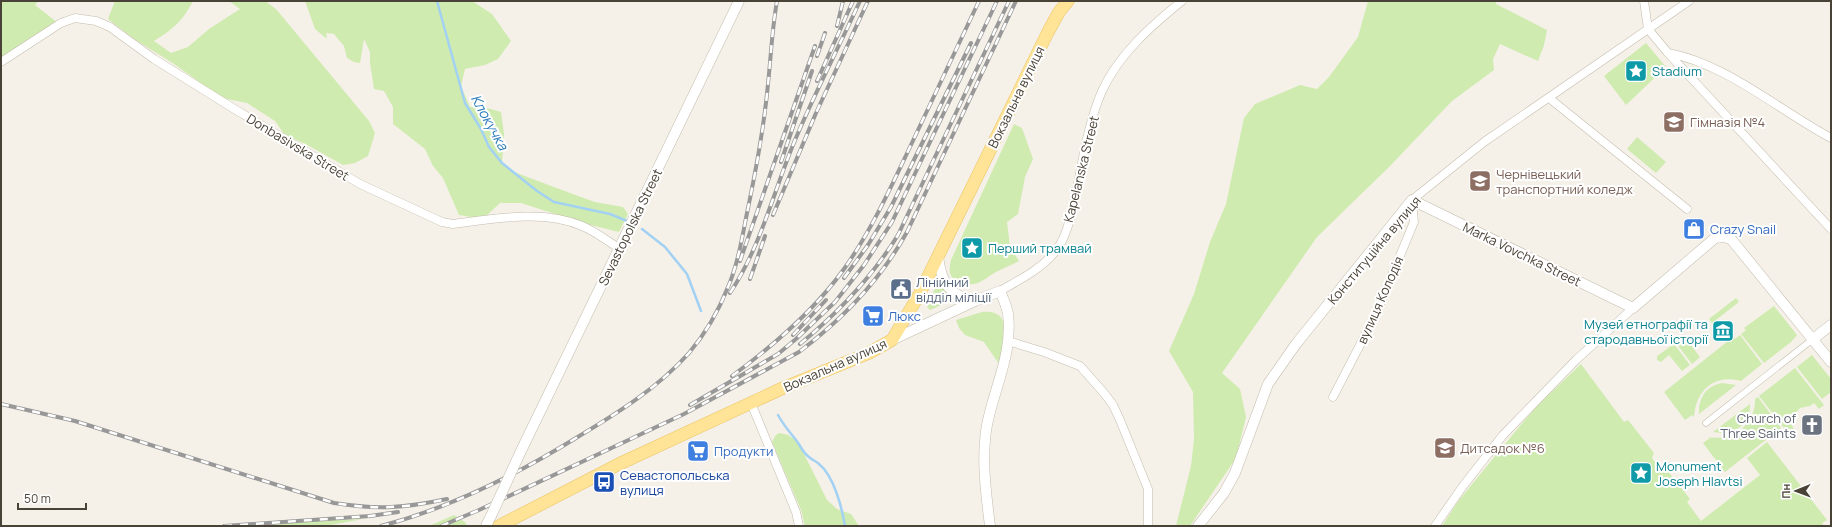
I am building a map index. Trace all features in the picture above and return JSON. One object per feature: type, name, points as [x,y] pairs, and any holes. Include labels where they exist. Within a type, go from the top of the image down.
[{"type":"main road","name":"Вокзальна вулиця","points":[[495,521],[751,403],[869,353],[892,340],[924,285],[1058,12],[1068,1]]},
{"type":"street","name":"Sevastopolska Street","points":[[486,526],[495,521],[520,453],[739,1]]},
{"type":"street","name":"Kapelanska Street","points":[[892,340],[975,301],[1000,291],[1027,275],[1044,263],[1054,253],[1062,241],[1074,202],[1088,138],[1099,100],[1107,82],[1114,70],[1140,38],[1182,1]]},
{"type":"street","points":[[1644,1],[1648,29],[1668,53],[1831,229]]},
{"type":"street","name":"Конституційна вулиця","points":[[1198,526],[1224,494],[1235,473],[1268,384],[1296,344],[1412,200],[1484,142],[1689,1]]},
{"type":"street","name":"Donbasivska Street","points":[[1,62],[60,23],[75,18],[96,21],[110,27],[154,59],[360,184],[442,222],[453,224],[528,217],[556,218],[582,226],[619,248]]},
{"type":"street","points":[[1668,53],[1684,56],[1734,79],[1831,138]]},
{"type":"street","points":[[1549,98],[1687,209]]},
{"type":"street","name":"Marka Vovchka Street","points":[[1412,200],[1632,308]]},
{"type":"street","name":"вулиця Колодія","points":[[1333,397],[1375,316],[1414,222],[1412,200]]},
{"type":"street","points":[[1435,526],[1463,486],[1503,434],[1576,360],[1632,308],[1715,238],[1723,237],[1730,239],[1831,362]]},
{"type":"street","points":[[938,256],[940,273],[943,281],[957,295],[975,301]]},
{"type":"street","points":[[924,285],[932,280],[943,281]]},
{"type":"street","points":[[990,526],[984,444],[987,424],[1002,376],[1008,341],[1008,313],[1000,291]]},
{"type":"street","points":[[1706,423],[1831,325]]},
{"type":"street","points":[[1008,341],[1044,352],[1080,366],[1104,393],[1113,405],[1120,420],[1148,489],[1148,526]]},
{"type":"street","points":[[751,403],[796,512],[799,526]]},
{"type":"green space","points":[[1,1],[38,1],[35,5],[58,23],[1,65]]},
{"type":"green space","points":[[115,1],[193,1],[185,14],[176,24],[167,33],[154,41],[171,53],[188,47],[209,29],[240,9],[229,1],[265,1],[276,9],[369,121],[375,133],[368,156],[355,163],[343,165],[284,134],[275,121],[247,103],[222,98],[174,64],[134,39],[108,19]]},
{"type":"green space","points":[[305,1],[472,1],[492,14],[511,41],[498,59],[485,65],[465,69],[461,86],[470,107],[487,108],[501,112],[504,134],[502,163],[514,172],[578,196],[595,202],[623,207],[628,214],[619,232],[583,223],[521,203],[500,203],[483,219],[459,215],[443,178],[433,166],[425,149],[393,124],[393,107],[384,91],[374,89],[370,52],[364,39],[360,63],[354,62],[347,58],[344,46],[334,34],[326,33],[327,39],[315,29]]},
{"type":"green space","points":[[1368,1],[1496,1],[1496,4],[1547,30],[1544,45],[1538,61],[1500,44],[1493,59],[1494,70],[1452,101],[1389,167],[1317,237],[1222,373],[1240,389],[1246,417],[1236,458],[1190,526],[1176,526],[1191,466],[1194,439],[1193,392],[1169,351],[1194,294],[1210,242],[1226,204],[1244,118],[1255,104],[1300,85],[1317,89],[1329,77],[1358,37]]},
{"type":"green space","points":[[1646,43],[1666,67],[1626,105],[1604,76]]},
{"type":"green space","points":[[1014,124],[1022,128],[1033,159],[1025,177],[1018,214],[1007,222],[1010,247],[1019,261],[978,283],[969,284],[957,281],[951,275],[951,260]]},
{"type":"green space","points":[[1637,137],[1666,162],[1656,173],[1627,149]]},
{"type":"green space","points":[[941,285],[952,297],[951,301],[930,310],[927,307],[936,286]]},
{"type":"green space","points":[[1736,298],[1739,302],[1712,323],[1709,319]]},
{"type":"green space","points":[[1774,306],[1797,335],[1791,342],[1764,363],[1741,334],[1746,330],[1744,328]]},
{"type":"green space","points":[[982,312],[993,313],[1000,316],[1003,322],[1005,329],[999,364],[984,342],[965,335],[959,328],[956,320]]},
{"type":"green space","points":[[1740,335],[1762,364],[1741,381],[1731,379],[1723,380],[1708,386],[1698,399],[1694,417],[1692,415],[1685,420],[1664,392],[1733,337],[1735,339]]},
{"type":"green space","points":[[1684,336],[1700,357],[1692,364],[1676,343]]},
{"type":"green space","points":[[1674,344],[1690,365],[1682,371],[1669,355],[1661,362],[1657,360],[1657,356]]},
{"type":"green space","points":[[1812,355],[1831,379],[1831,392],[1822,399],[1797,367]]},
{"type":"green space","points":[[1581,364],[1624,422],[1628,420],[1654,453],[1652,458],[1658,466],[1663,465],[1690,499],[1687,502],[1701,521],[1760,475],[1747,458],[1767,442],[1827,520],[1822,523],[1824,526],[1442,526],[1459,500],[1524,421],[1537,406]]},
{"type":"green space","points":[[1795,368],[1824,405],[1819,409],[1814,403],[1810,406],[1800,408],[1795,414],[1796,420],[1791,424],[1794,429],[1788,433],[1759,396]]},
{"type":"green space","points":[[1722,383],[1736,385],[1699,414],[1700,403],[1704,394],[1707,390]]},
{"type":"green space","points":[[1758,397],[1781,428],[1725,472],[1703,443],[1710,438],[1708,437],[1726,437],[1741,430],[1751,417],[1755,399]]},
{"type":"green space","points":[[1750,404],[1750,411],[1747,418],[1739,427],[1727,432],[1713,432]]},
{"type":"green space","points":[[779,433],[788,435],[798,442],[827,500],[837,509],[851,514],[859,526],[805,526],[801,510],[772,442],[775,436]]},
{"type":"green space","points":[[454,515],[465,522],[467,526],[429,526]]},
{"type":"green space","points":[[363,519],[325,526],[241,526],[253,523]]},
{"type":"waterway","name":"Клокучка","points":[[437,1],[465,103],[481,129],[489,147],[502,163],[537,191],[554,202],[610,214],[627,221]]},
{"type":"waterway","points":[[642,229],[665,247],[687,274],[701,311]]},
{"type":"waterway","name":"Клокучка","points":[[778,415],[805,453],[819,464],[829,476],[842,510],[845,526]]},
{"type":"railway","points":[[381,526],[407,519],[457,500],[482,489],[553,452],[636,400],[664,378],[695,346],[711,322],[724,296],[739,251],[754,181],[762,133],[777,1]]},
{"type":"railway","points":[[837,26],[843,1]]},
{"type":"railway","points":[[817,81],[853,1]]},
{"type":"railway","points":[[730,293],[750,258],[801,127],[860,1]]},
{"type":"railway","points":[[773,215],[816,113],[868,1]]},
{"type":"railway","points":[[732,376],[763,353],[792,327],[820,299],[854,255],[887,194],[979,1]]},
{"type":"railway","points":[[690,405],[778,354],[835,302],[864,265],[892,222],[997,1]]},
{"type":"railway","points":[[800,344],[828,320],[854,294],[866,280],[898,235],[1009,1]]},
{"type":"railway","points":[[441,526],[479,510],[684,414],[799,352],[831,326],[873,282],[897,249],[907,232],[1016,1]]},
{"type":"railway","points":[[817,56],[825,33]]},
{"type":"railway","points":[[844,278],[868,245],[891,207],[971,43]]},
{"type":"railway","points":[[740,261],[815,46]]},
{"type":"railway","points":[[781,162],[812,71]]},
{"type":"railway","points":[[750,279],[765,236]]},
{"type":"railway","points":[[793,335],[826,300]]},
{"type":"railway","points":[[1,404],[75,421],[334,503],[364,507],[391,507],[447,499]]},
{"type":"railway","points":[[224,526],[370,516],[398,512]]},
{"type":"place","name":"Stadium","points":[[1636,71]]},
{"type":"place","name":"Гімназія №4","points":[[1674,122]]},
{"type":"place","name":"Чернівецький транспортний коледж","points":[[1480,181]]},
{"type":"place","name":"Crazy Snail","points":[[1694,229]]},
{"type":"place","name":"Перший трамвай","points":[[972,248]]},
{"type":"place","name":"Лінійний відділ міліції","points":[[901,289]]},
{"type":"place","name":"Люкс","points":[[873,316]]},
{"type":"place","name":"Музей етнографії та стародавньої історії","points":[[1723,331]]},
{"type":"place","name":"Church of Three Saints","points":[[1812,425]]},
{"type":"place","name":"Дитсадок №6","points":[[1445,448]]},
{"type":"place","name":"Продукти","points":[[698,451]]},
{"type":"place","name":"Monument Joseph Hlavtsi","points":[[1641,473]]},
{"type":"place","name":"Севастопольська вулиця","points":[[604,482]]}]
